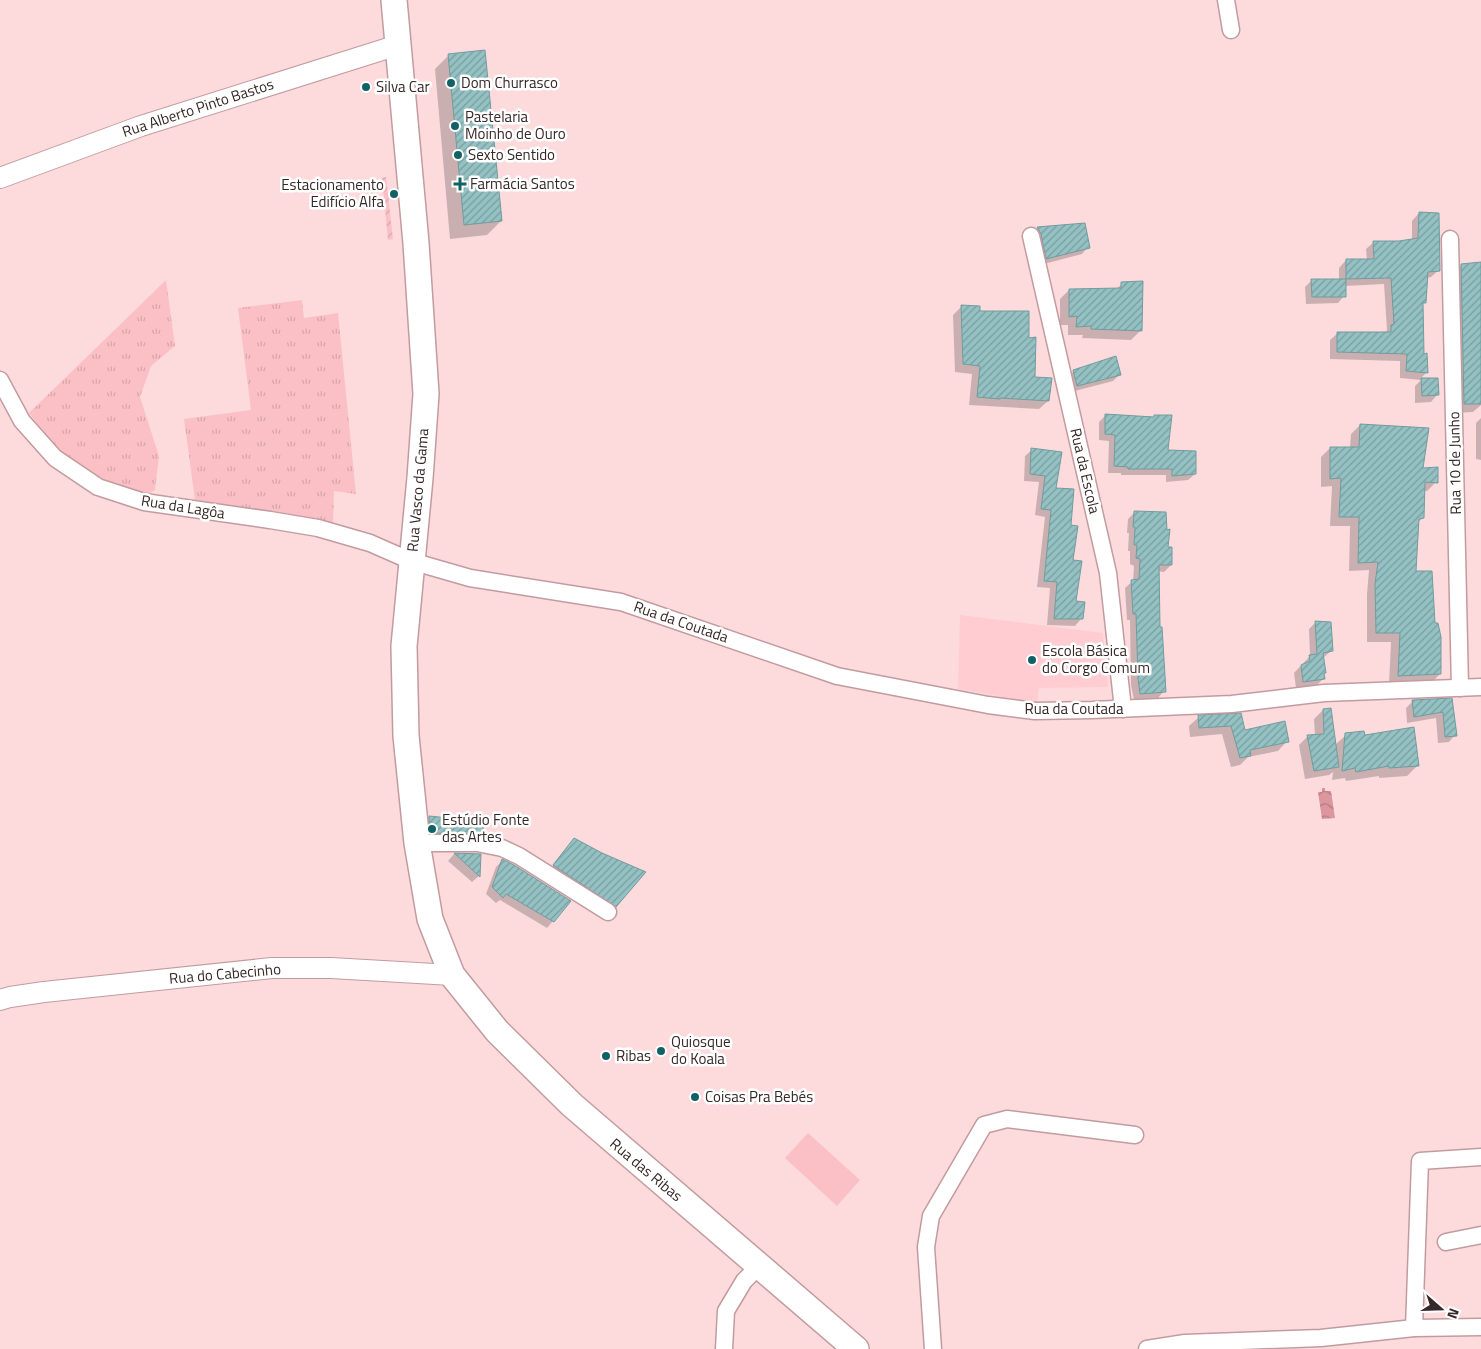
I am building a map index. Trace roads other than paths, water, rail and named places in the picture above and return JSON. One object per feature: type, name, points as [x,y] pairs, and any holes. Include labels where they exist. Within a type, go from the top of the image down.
[{"type":"main road","name":"Rua Vasco da Gama","points":[[394,0],[415,236],[426,394],[404,646],[406,727],[418,842],[430,919],[452,975]]},
{"type":"main road","name":"Rua das Ribas","points":[[452,975],[496,1030],[572,1105],[856,1349]]},
{"type":"street","points":[[1226,0],[1231,30]]},
{"type":"street","name":"Rua Alberto Pinto Bastos","points":[[0,178],[140,126],[398,45]]},
{"type":"street","name":"Rua da Escola","points":[[1031,236],[1108,573],[1123,709]]},
{"type":"street","name":"Rua 10 de Junho","points":[[1450,239],[1460,688]]},
{"type":"street","name":"Rua da Lagôa","points":[[0,380],[22,421],[55,458],[98,487],[144,502],[318,528],[370,543],[411,561],[470,578],[620,602]]},
{"type":"street","name":"Rua da Coutada","points":[[620,602],[837,676],[988,705],[1035,711],[1232,704],[1324,693],[1481,687]]},
{"type":"street","points":[[418,842],[477,843],[502,848],[519,856],[608,912]]},
{"type":"street","name":"Rua do Cabecinho","points":[[0,1000],[44,992],[272,968],[332,968],[452,975]]},
{"type":"street","points":[[933,1349],[926,1247],[931,1216],[984,1124],[1008,1118],[1134,1135]]},
{"type":"street","points":[[1414,1328],[1420,1161],[1481,1157]]},
{"type":"street","points":[[1446,1242],[1481,1235]]},
{"type":"street","points":[[724,1349],[726,1311],[744,1281],[759,1266]]},
{"type":"street","points":[[1147,1349],[1185,1343],[1321,1343],[1414,1328],[1481,1328]]},
{"type":"water","points":[[1322,788],[1325,788],[1325,791],[1331,791],[1335,818],[1322,819],[1318,792],[1322,792]]},
{"type":"place","name":"Dom Churrasco","points":[[451,83]]},
{"type":"place","name":"Silva Car","points":[[366,87]]},
{"type":"place","name":"Pastelaria Moinho de Ouro","points":[[455,126]]},
{"type":"place","name":"Sexto Sentido","points":[[458,155]]},
{"type":"place","name":"Farmácia Santos","points":[[460,184]]},
{"type":"place","name":"Estacionamento Edifício Alfa","points":[[394,194]]},
{"type":"place","name":"Escola Básica do Corgo Comum","points":[[1032,660]]},
{"type":"place","name":"Estúdio Fonte das Artes","points":[[432,829]]},
{"type":"place","name":"Quiosque do Koala","points":[[661,1051]]},
{"type":"place","name":"Ribas","points":[[606,1056]]},
{"type":"place","name":"Coisas Pra Bebés","points":[[695,1097]]}]
